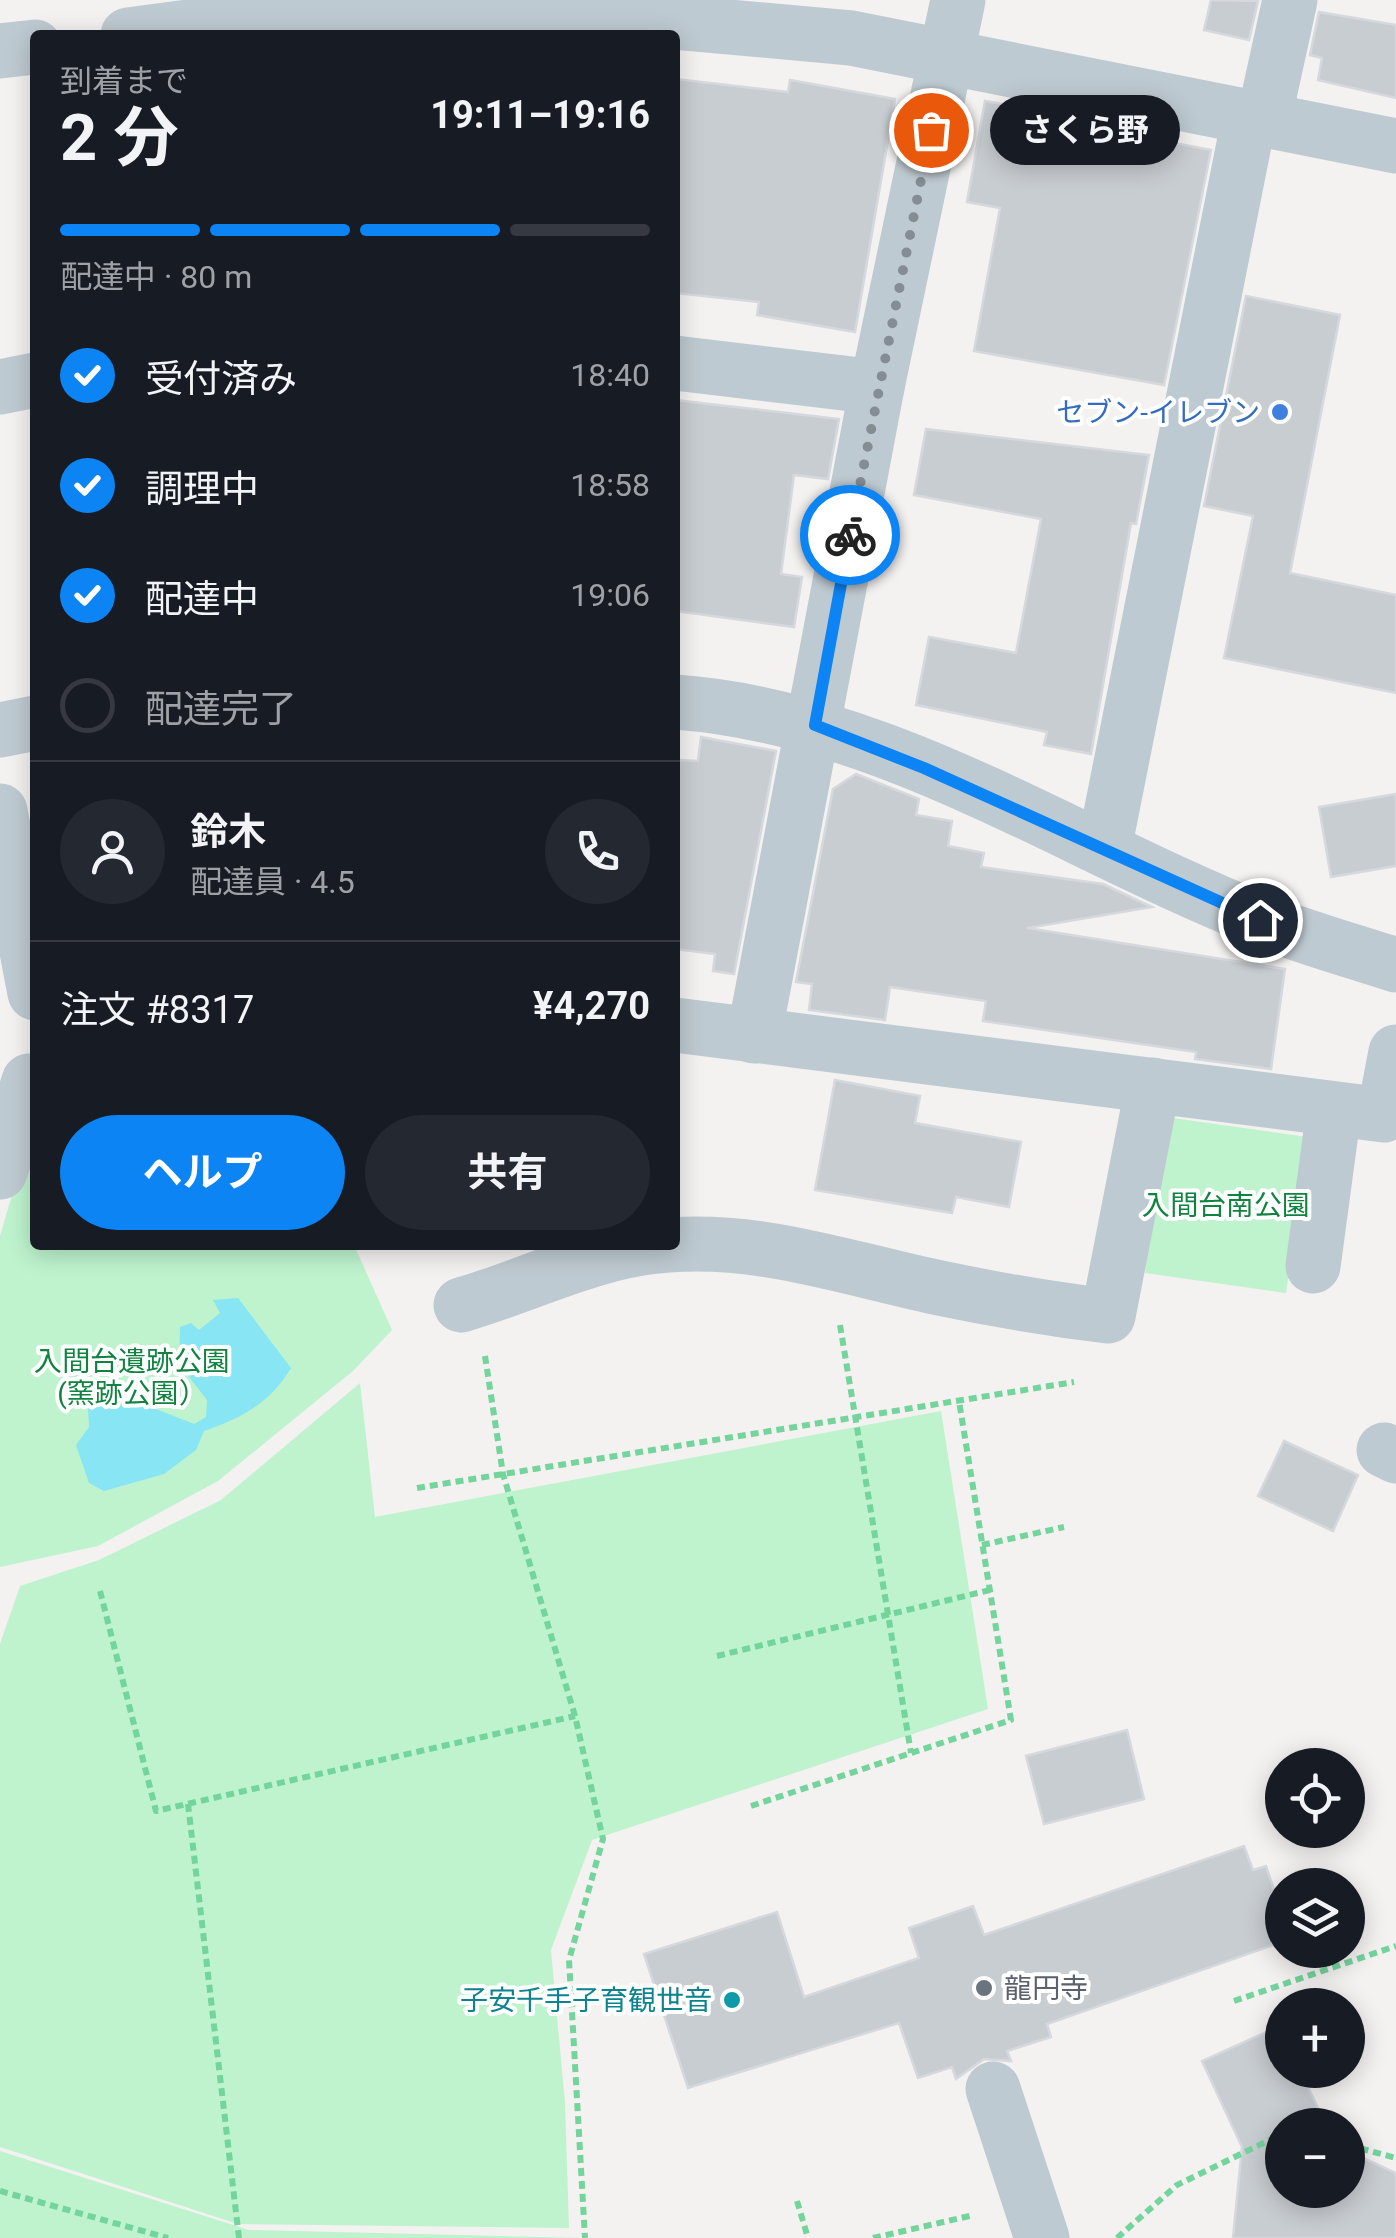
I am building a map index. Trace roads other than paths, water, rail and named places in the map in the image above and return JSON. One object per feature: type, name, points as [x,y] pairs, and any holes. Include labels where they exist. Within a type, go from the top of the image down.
[{"type":"street","points":[[754,1036],[877,387],[958,0]]},
{"type":"street","points":[[1104,849],[1256,121],[1290,0]]},
{"type":"street","points":[[166,30],[429,8],[666,30]]},
{"type":"street","points":[[680,31],[852,38],[1396,146]]},
{"type":"street","points":[[0,52],[30,48]]},
{"type":"street","points":[[680,364],[877,387]]},
{"type":"street","points":[[0,388],[30,381]]},
{"type":"street","points":[[680,703],[815,725],[1260,920],[1396,965]]},
{"type":"street","points":[[0,730],[30,724]]},
{"type":"street","points":[[0,811],[30,967]]},
{"type":"street","points":[[680,1026],[1384,1115],[1396,1052]]},
{"type":"street","points":[[0,1172],[22,1083]]},
{"type":"street","points":[[680,1245],[769,1248],[933,1286],[1108,1316],[1153,1086]]},
{"type":"street","points":[[1313,1266],[1334,1110]]},
{"type":"street","points":[[469,1302],[636,1250]]},
{"type":"street","points":[[992,2089],[1036,2220]]},
{"type":"water","points":[[238,1298],[291,1368],[283,1380],[254,1408],[204,1431],[196,1450],[164,1474],[104,1491],[89,1483],[76,1445],[89,1427],[88,1409],[110,1391],[194,1424],[206,1417],[207,1400],[179,1364],[180,1327],[191,1323],[199,1330],[220,1313],[213,1300]]},
{"type":"place","name":"さくら野","points":[[931,130]]},
{"type":"place","name":"セブン-イレブン","points":[[1280,412]]},
{"type":"place","name":"龍円寺","points":[[984,1988]]},
{"type":"place","name":"子安千手子育観世音","points":[[732,2000]]},
{"type":"park label","name":"入間台南公園","points":[[1226,1205]]},
{"type":"park label","name":"入間台遺跡公園 (窯跡公園）","points":[[132,1377]]}]
